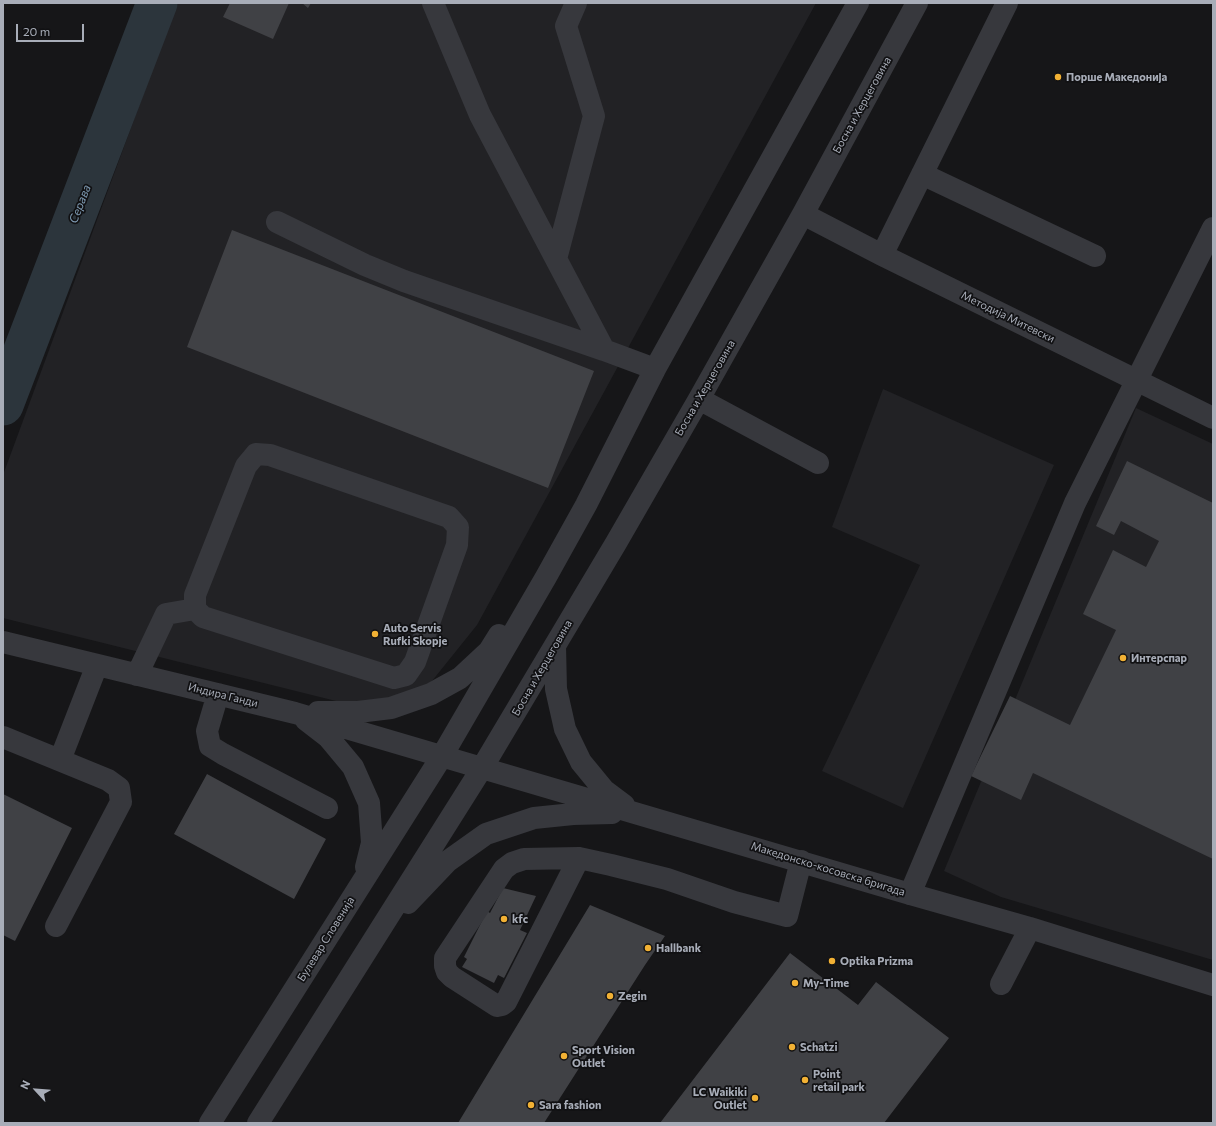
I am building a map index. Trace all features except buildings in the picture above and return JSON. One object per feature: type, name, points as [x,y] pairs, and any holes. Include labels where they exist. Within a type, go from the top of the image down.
[{"type":"street","points":[[434,3],[480,115],[604,350]]},
{"type":"street","points":[[556,259],[594,116],[566,26],[576,3]]},
{"type":"street","points":[[442,756],[586,505],[655,369],[858,3]]},
{"type":"street","name":"Босна и Херцеговина","points":[[482,768],[699,399],[803,214],[917,3]]},
{"type":"street","points":[[882,255],[1007,3]]},
{"type":"street","points":[[922,174],[1095,256]]},
{"type":"street","name":"Методија Митевски","points":[[803,214],[882,255],[1213,418]]},
{"type":"street","points":[[277,222],[365,265],[404,281],[655,369]]},
{"type":"street","points":[[910,894],[1075,503],[1213,228]]},
{"type":"street","points":[[699,399],[818,463]]},
{"type":"street","points":[[256,454],[270,455],[449,517],[458,527],[457,545],[415,662],[406,675],[394,678],[203,617],[195,609],[195,594],[246,466],[256,454]]},
{"type":"street","points":[[295,712],[358,712],[390,708],[432,694],[460,678],[488,651],[515,612],[546,576]]},
{"type":"street","points":[[138,675],[166,614],[195,609]]},
{"type":"street","name":"Индира Ганди","points":[[3,642],[295,712],[442,756]]},
{"type":"street","points":[[555,646],[556,689],[565,729],[581,762],[604,790],[633,812]]},
{"type":"street","points":[[60,760],[97,665]]},
{"type":"street","points":[[218,694],[206,731],[210,746],[327,808]]},
{"type":"street","points":[[295,712],[328,737],[353,767],[369,803],[372,843],[362,882]]},
{"type":"street","points":[[3,737],[108,780],[119,788],[121,802],[56,926]]},
{"type":"street","name":"Македонско-косовска бригада","points":[[442,756],[1030,928],[1213,985]]},
{"type":"street","name":"Булевар Словенија","points":[[210,1123],[442,756]]},
{"type":"street","points":[[258,1123],[482,768]]},
{"type":"street","points":[[375,939],[448,861],[486,834],[534,818],[573,814],[633,812]]},
{"type":"street","points":[[579,858],[506,1002],[497,1006],[452,977],[447,972],[445,958],[504,869],[512,863],[524,859],[579,858],[667,878],[734,902],[788,916],[801,861]]},
{"type":"street","points":[[1001,984],[1030,928]]},
{"type":"shaded area","points":[[177,3],[816,3],[477,625],[432,681],[408,697],[348,704],[3,618],[3,475]]},
{"type":"shaded area","points":[[883,389],[1054,465],[903,808],[822,771],[920,565],[832,527]]},
{"type":"shaded area","name":"Интерспар","points":[[1136,408],[1213,444],[1213,960],[1001,897],[944,871]]},
{"type":"waterway","name":"Серава","points":[[3,405],[157,3]]},
{"type":"place","name":"Порше Македонија","points":[[1058,77]]},
{"type":"place","name":"Auto Servis Rufki Skopje","points":[[375,634]]},
{"type":"place","name":"Интерспар","points":[[1123,658]]},
{"type":"place","name":"kfc","points":[[504,919]]},
{"type":"place","name":"Hallbank","points":[[648,948]]},
{"type":"place","name":"Optika Prizma","points":[[832,961]]},
{"type":"place","name":"My-Time","points":[[795,983]]},
{"type":"place","name":"Zegin","points":[[610,996]]},
{"type":"place","name":"Schatzi","points":[[792,1047]]},
{"type":"place","name":"Sport Vision Outlet","points":[[564,1056]]},
{"type":"place","name":"Point retail park","points":[[805,1080]]},
{"type":"place","name":"LC Waikiki Outlet","points":[[755,1098]]},
{"type":"place","name":"Sara fashion","points":[[531,1105]]}]
